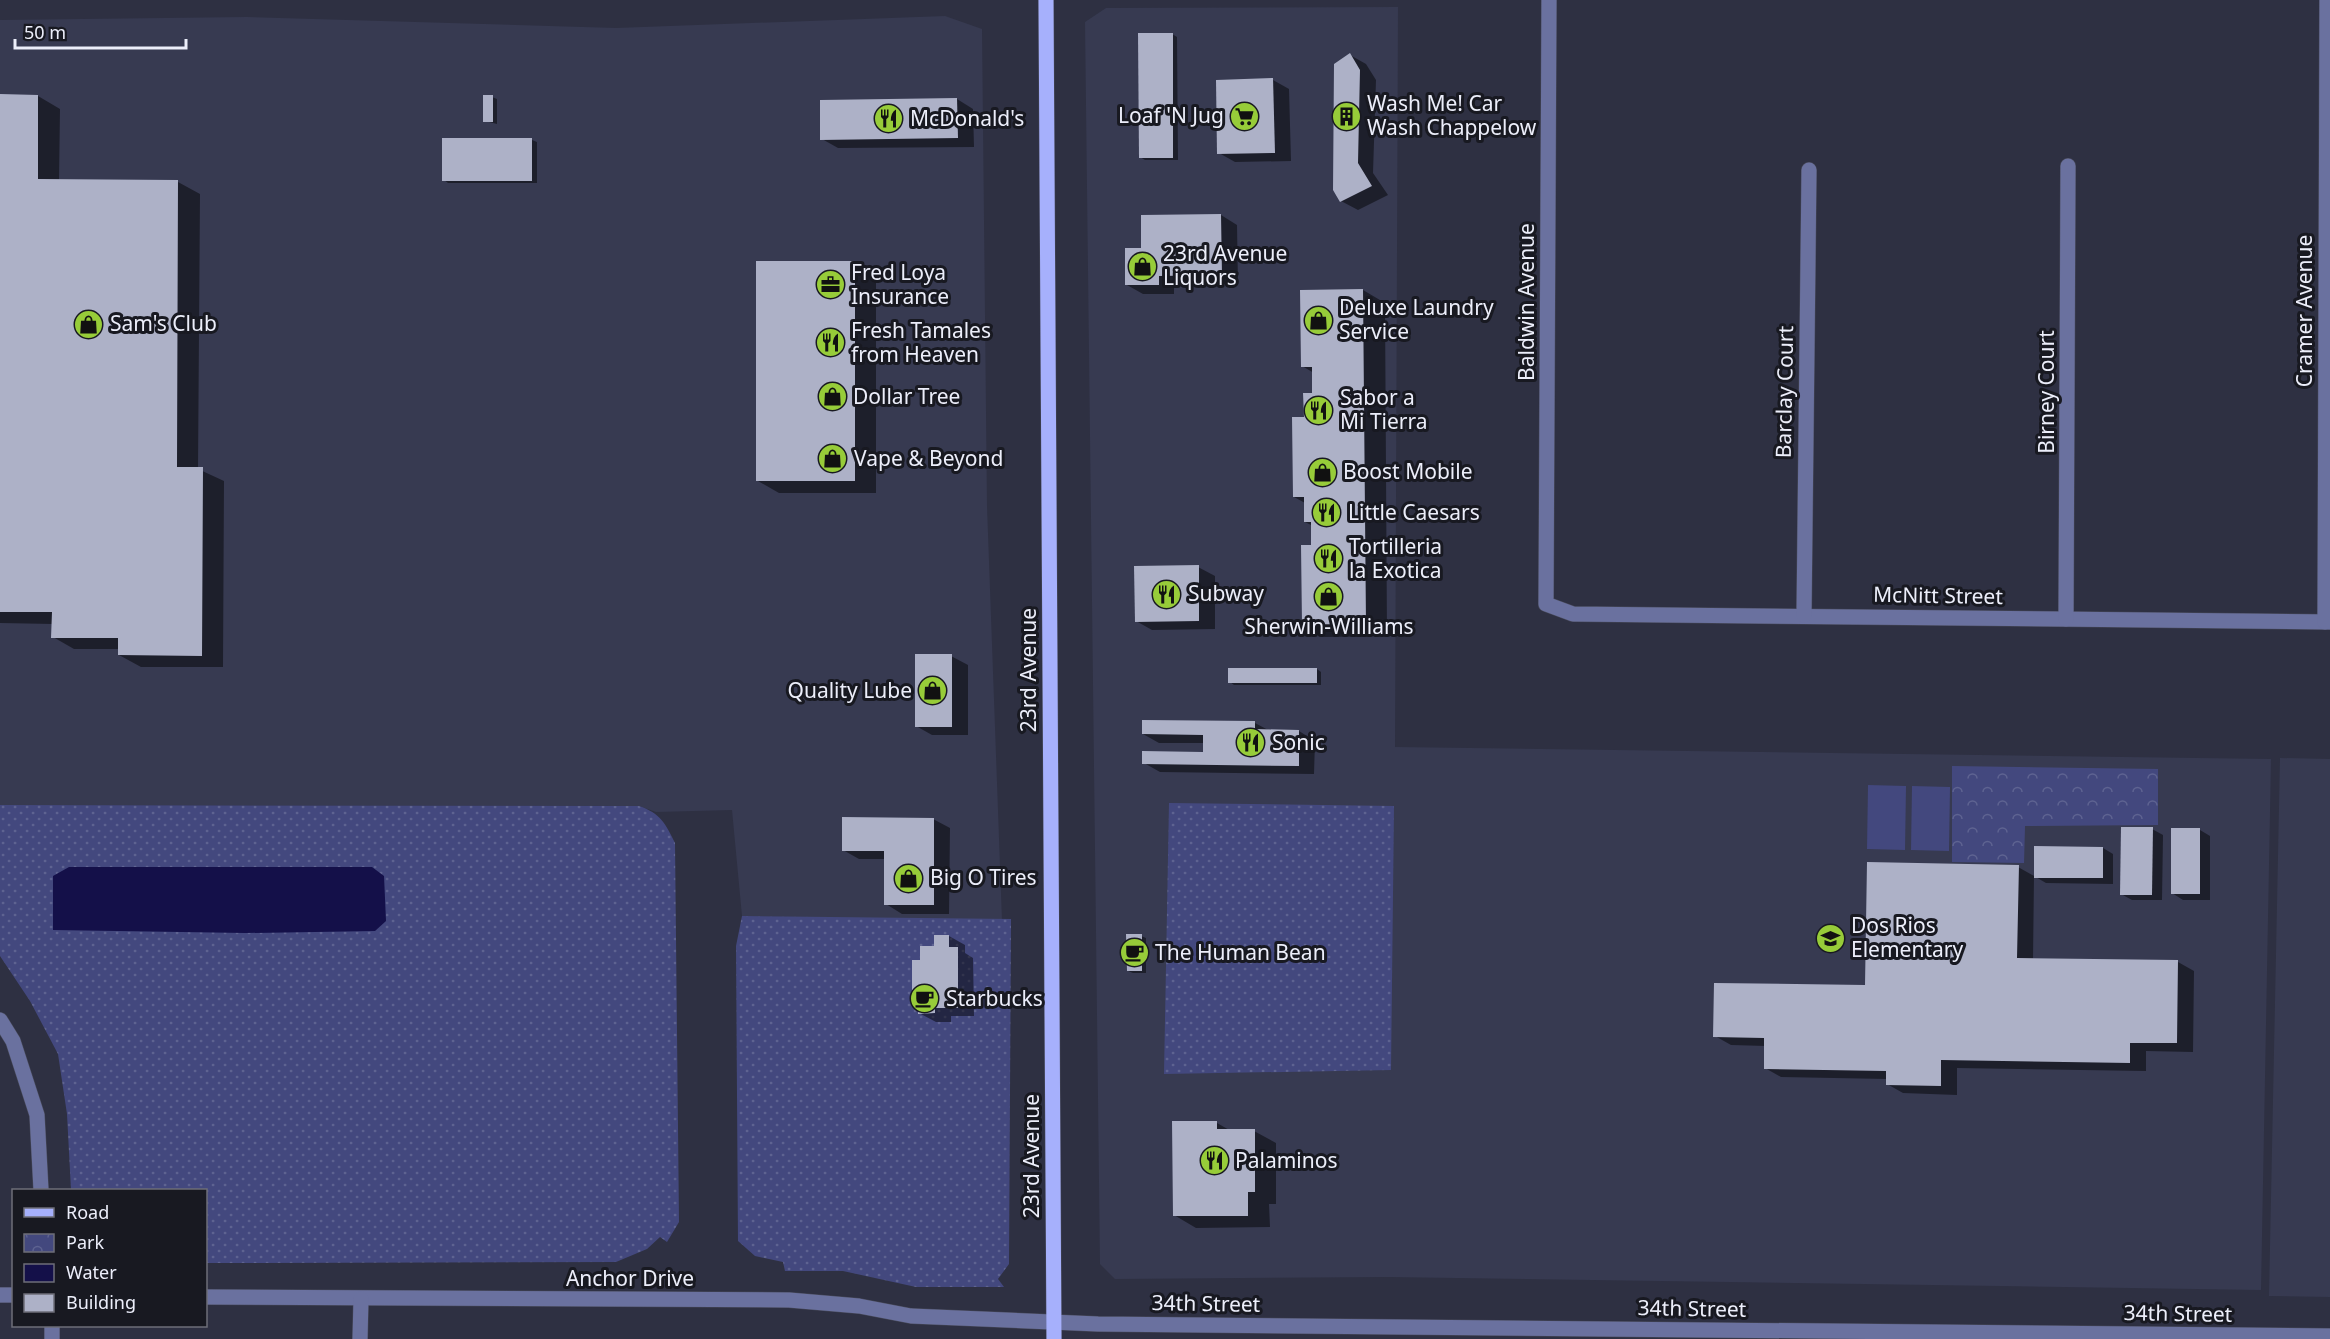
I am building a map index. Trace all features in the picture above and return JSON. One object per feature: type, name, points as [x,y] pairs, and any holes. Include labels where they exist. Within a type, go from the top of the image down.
[{"type":"main road","name":"23rd Avenue","points":[[1046,0],[1054,1339]]},
{"type":"street","name":"Baldwin Avenue","points":[[1546,604],[1549,0]]},
{"type":"street","name":"Cramer Avenue","points":[[2327,0],[2328,622]]},
{"type":"street","name":"Birney Court","points":[[2066,619],[2068,166]]},
{"type":"street","name":"Barclay Court","points":[[1804,615],[1809,170]]},
{"type":"street","name":"McNitt Street","points":[[1546,604],[1573,614],[2328,622]]},
{"type":"street","points":[[0,1020],[13,1041],[37,1115],[41,1189]]},
{"type":"street","name":"Anchor Drive","points":[[207,1297],[789,1300],[860,1306],[912,1316],[1007,1318],[1054,1323]]},
{"type":"street","points":[[360,1339],[361,1299]]},
{"type":"street","name":"34th Street","points":[[1054,1323],[1665,1334],[2330,1336]]},
{"type":"shaded area","points":[[1398,7],[1395,747],[2271,759],[2261,1290],[1388,1277],[1115,1279],[1100,1264],[1085,22],[1106,8]]},
{"type":"shaded area","points":[[945,16],[982,29],[987,506],[1002,921],[742,916],[732,810],[656,812],[639,806],[0,805],[0,20],[247,17],[616,28]]},
{"type":"shaded area","points":[[2280,758],[2330,759],[2330,1297],[2269,1296]]},
{"type":"green space","points":[[1952,766],[2158,769],[2158,825],[2025,826],[2024,863],[1952,862]]},
{"type":"green space","points":[[1868,785],[1906,786],[1905,850],[1867,849]]},
{"type":"green space","points":[[1912,786],[1950,787],[1949,851],[1911,850]]},
{"type":"green space","points":[[1169,803],[1394,806],[1391,1070],[1164,1074]]},
{"type":"green space","points":[[0,805],[639,806],[657,816],[675,843],[679,1222],[667,1242],[660,1237],[647,1249],[616,1262],[207,1263],[207,1189],[71,1189],[67,1114],[58,1054],[30,1001],[0,956]]},
{"type":"green space","points":[[742,916],[1011,919],[1009,1264],[998,1279],[1004,1287],[916,1287],[843,1271],[785,1271],[783,1262],[755,1256],[738,1241],[736,946]]},
{"type":"water","points":[[69,867],[372,867],[384,876],[386,921],[375,931],[246,933],[53,930],[53,876]]},
{"type":"building","points":[[1138,33],[1173,33],[1173,158],[1139,158]]},
{"type":"building","name":"Wash Me! Car Wash Chappelow","points":[[1350,53],[1360,70],[1358,163],[1372,186],[1340,202],[1333,190],[1334,64]]},
{"type":"building","name":"Loaf 'N Jug","points":[[1273,78],[1275,153],[1217,154],[1216,80]]},
{"type":"building","name":"Sam's Club","points":[[0,94],[38,95],[38,179],[178,180],[177,467],[203,467],[202,656],[118,655],[118,638],[51,638],[52,612],[0,612]]},
{"type":"building","points":[[483,95],[493,95],[493,122],[483,122]]},
{"type":"building","name":"McDonald's","points":[[957,98],[958,138],[820,140],[820,100]]},
{"type":"building","points":[[442,138],[532,138],[532,181],[442,181]]},
{"type":"building","points":[[1221,214],[1222,275],[1159,276],[1159,285],[1125,285],[1125,248],[1141,248],[1141,215]]},
{"type":"building","points":[[756,261],[855,261],[855,481],[756,481]]},
{"type":"building","points":[[1363,289],[1366,625],[1302,625],[1301,545],[1311,545],[1311,522],[1304,522],[1304,497],[1293,497],[1292,417],[1304,417],[1303,393],[1312,393],[1312,367],[1301,367],[1300,290]]},
{"type":"building","name":"Subway","points":[[1199,565],[1199,621],[1135,622],[1134,566]]},
{"type":"building","name":"Quality Lube","points":[[915,654],[952,654],[952,727],[915,727]]},
{"type":"building","points":[[1228,668],[1317,668],[1317,683],[1228,683]]},
{"type":"building","name":"Sonic","points":[[1142,720],[1255,721],[1255,729],[1299,730],[1299,766],[1142,764],[1142,751],[1203,752],[1203,735],[1142,734]]},
{"type":"building","name":"Big O Tires","points":[[842,817],[934,818],[934,905],[884,905],[884,851],[842,851]]},
{"type":"building","points":[[2121,827],[2153,827],[2152,895],[2120,895]]},
{"type":"building","points":[[2171,828],[2200,828],[2200,894],[2171,894]]},
{"type":"building","points":[[2034,846],[2103,847],[2103,878],[2034,878]]},
{"type":"building","points":[[1867,862],[2019,865],[2017,958],[2178,960],[2177,1043],[2130,1043],[2130,1063],[1941,1060],[1941,1086],[1886,1085],[1886,1071],[1764,1069],[1764,1038],[1713,1037],[1714,983],[1865,985]]},
{"type":"building","name":"The Human Bean","points":[[1126,934],[1142,934],[1142,971],[1127,971]]},
{"type":"building","points":[[934,935],[949,935],[949,947],[958,947],[958,1008],[935,1008],[935,1013],[918,1014],[918,1006],[912,1006],[912,960],[920,960],[920,946],[934,946]]},
{"type":"building","name":"Palaminos","points":[[1172,1121],[1217,1121],[1217,1129],[1255,1129],[1255,1192],[1248,1192],[1248,1216],[1173,1216]]},
{"type":"place","name":"Loaf 'N Jug","points":[[1245,116]]},
{"type":"place","name":"Wash Me! Car Wash Chappelow","points":[[1346,116]]},
{"type":"place","name":"McDonald's","points":[[889,119]]},
{"type":"place","name":"23rd Avenue Liquors","points":[[1142,266]]},
{"type":"place","name":"Fred Loya Insurance","points":[[830,285]]},
{"type":"place","name":"Deluxe Laundry Service","points":[[1318,320]]},
{"type":"place","name":"Sam's Club","points":[[89,324]]},
{"type":"place","name":"Fresh Tamales from Heaven","points":[[830,343]]},
{"type":"place","name":"Dollar Tree","points":[[832,397]]},
{"type":"place","name":"Sabor a Mi Tierra","points":[[1319,410]]},
{"type":"place","name":"Vape & Beyond","points":[[833,459]]},
{"type":"place","name":"Boost Mobile","points":[[1322,472]]},
{"type":"place","name":"Little Caesars","points":[[1327,513]]},
{"type":"place","name":"Tortilleria la Exotica","points":[[1328,559]]},
{"type":"place","name":"Subway","points":[[1167,594]]},
{"type":"place","name":"Sherwin-Williams","points":[[1329,596]]},
{"type":"place","name":"Quality Lube","points":[[933,691]]},
{"type":"place","name":"Sonic","points":[[1251,743]]},
{"type":"place","name":"Big O Tires","points":[[909,878]]},
{"type":"place","name":"Dos Rios Elementary","points":[[1830,938]]},
{"type":"place","name":"The Human Bean","points":[[1134,953]]},
{"type":"place","name":"Starbucks","points":[[925,999]]},
{"type":"place","name":"Palaminos","points":[[1214,1161]]}]
